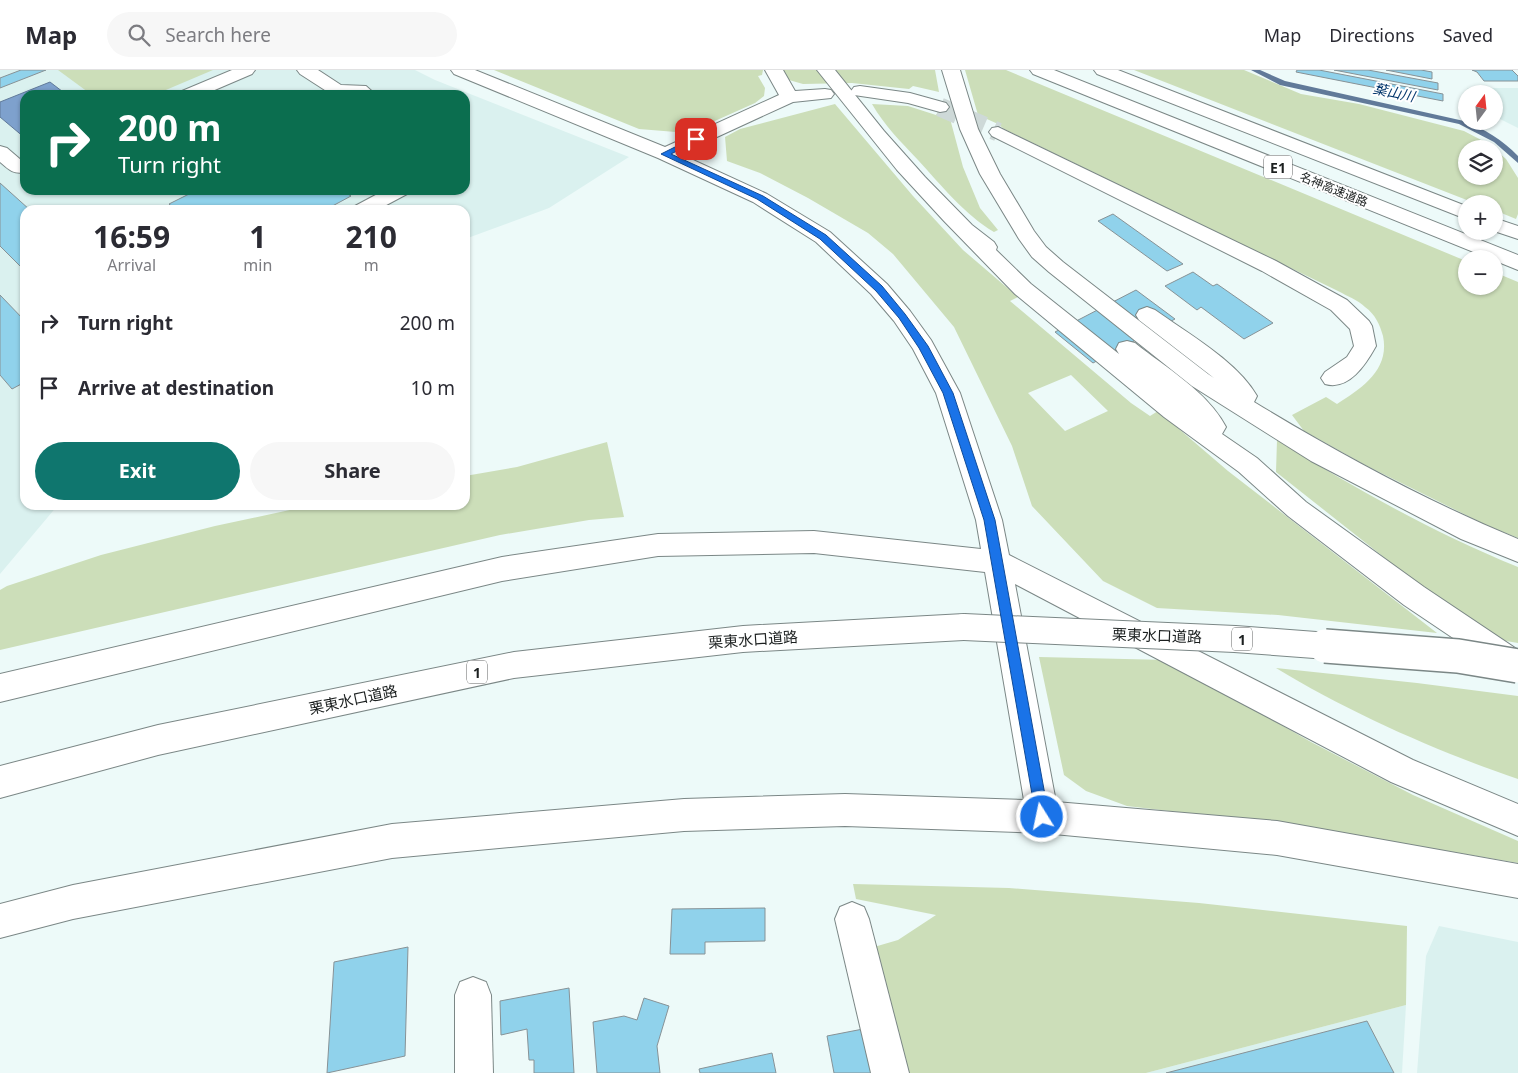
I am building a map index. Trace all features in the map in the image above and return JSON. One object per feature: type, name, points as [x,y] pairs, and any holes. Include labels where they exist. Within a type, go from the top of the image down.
[{"type":"main road","points":[[200,90],[246,70]]},
{"type":"main road","points":[[306,70],[338,90],[360,90]]},
{"type":"main road","points":[[460,70],[664,154],[760,198],[823,237],[879,288],[902,316],[923,346],[948,393],[989,520],[1042,817]]},
{"type":"main road","points":[[774,70],[789,97]]},
{"type":"main road","points":[[826,70],[860,115],[905,167],[1031,295],[1173,411],[1248,465],[1297,509],[1414,596],[1518,666]]},
{"type":"main road","points":[[951,70],[969,129],[990,174],[1013,212],[1076,262],[1220,369],[1274,425],[1320,454],[1470,531],[1518,551]]},
{"type":"main road","name":"名神高速道路","points":[[1039,70],[1518,263]]},
{"type":"main road","name":"名神高速道路","points":[[1103,70],[1458,210]]},
{"type":"main road","points":[[860,91],[910,98],[940,107]]},
{"type":"main road","points":[[664,154],[789,97],[825,94]]},
{"type":"main road","points":[[998,132],[1269,266],[1339,305],[1361,326],[1365,346],[1355,363],[1333,378]]},
{"type":"main road","points":[[0,152],[20,168]]},
{"type":"main road","points":[[372,205],[390,195]]},
{"type":"main road","points":[[1503,227],[1518,233]]},
{"type":"main road","points":[[0,688],[502,569],[658,545],[814,542],[997,562],[1402,771],[1518,820]]},
{"type":"main road","name":"栗東水口道路","points":[[0,782],[158,740],[514,664],[743,639],[964,627],[1235,638],[1458,656],[1518,666]]},
{"type":"main road","points":[[0,920],[73,902],[392,841],[684,815],[845,810],[1042,817],[1277,838],[1518,881]]},
{"type":"main road","points":[[852,918],[890,1073]]},
{"type":"main road","points":[[473,995],[474,1073]]},
{"type":"shaded area","points":[[0,70],[415,70],[460,90],[20,90],[20,195],[470,195],[470,94],[629,157],[549,208],[470,237],[470,205],[20,205],[20,510],[54,510],[0,574]]},
{"type":"shaded area","points":[[1503,88],[1518,88],[1518,128],[1503,120]]},
{"type":"shaded area","points":[[1439,926],[1518,942],[1518,1073],[1417,1073],[1426,956]]},
{"type":"shaded area","points":[[1406,1005],[1402,1073],[1146,1073]]},
{"type":"green space","points":[[58,70],[213,70],[166,90],[85,90]]},
{"type":"green space","points":[[494,70],[763,70],[762,75],[758,76],[765,88],[764,96],[755,103],[688,133],[639,129]]},
{"type":"green space","points":[[780,70],[935,70],[939,92],[913,86],[909,89],[852,83],[803,84],[789,80]]},
{"type":"green space","points":[[965,70],[1006,70],[1458,258],[1458,295],[1503,295],[1503,276],[1518,282],[1518,538],[1486,525],[1367,466],[1304,431],[1292,415],[1326,397],[1337,404],[1372,377],[1382,359],[1384,348],[1380,328],[1369,310],[1356,300],[1338,291],[978,115]]},
{"type":"green space","points":[[1134,70],[1244,70],[1301,94],[1359,104],[1464,131],[1481,140],[1458,140],[1458,185],[1503,185],[1503,156],[1518,178],[1518,214],[1516,219],[1503,214],[1503,195],[1458,195],[1458,197]]},
{"type":"green space","points":[[945,100],[963,167],[980,208],[998,230],[994,232],[973,217],[954,199],[893,133],[872,104],[908,106],[936,115]]},
{"type":"green space","points":[[835,104],[913,196],[963,250],[1018,297],[1010,301],[1131,403],[1150,416],[1158,411],[1228,471],[1437,633],[1278,615],[1157,608],[1103,581],[1032,506],[1012,446],[954,327],[893,254],[868,233],[760,173],[727,161],[725,137],[740,129]],"holes":[[[1071,375],[1108,411],[1065,431],[1028,393]]]},
{"type":"green space","points":[[1277,440],[1425,525],[1518,567],[1518,643],[1500,640],[1419,585],[1276,472]]},
{"type":"green space","points":[[607,442],[624,517],[589,520],[500,535],[0,650],[0,590],[7,586],[101,555],[215,526],[290,510],[470,510],[470,475],[517,467]]},
{"type":"green space","points":[[1039,657],[1168,660],[1311,742],[1413,795],[1518,841],[1518,863],[1312,828],[1127,806],[1086,791],[1064,775]]},
{"type":"green space","points":[[1276,668],[1518,696],[1518,779],[1425,744],[1394,730],[1333,700]]},
{"type":"green space","points":[[853,884],[1009,888],[1199,903],[1407,926],[1406,1005],[1146,1073],[906,1073],[874,947],[898,940],[936,915],[856,899]]},
{"type":"water","points":[[50,82],[60,90],[30,90]]},
{"type":"water","points":[[20,94],[20,134],[0,117],[0,102]]},
{"type":"building","points":[[21,70],[46,70],[0,88],[0,78]]},
{"type":"building","points":[[1297,70],[1319,70],[1443,94],[1443,101],[1296,72]]},
{"type":"building","points":[[1334,70],[1368,70],[1438,83],[1438,90]]},
{"type":"building","points":[[1386,70],[1421,70],[1432,72],[1432,79]]},
{"type":"building","points":[[1472,70],[1512,70],[1518,76],[1518,81],[1484,81],[1477,72]]},
{"type":"building","points":[[0,183],[24,205],[20,205],[20,266],[0,246]]},
{"type":"building","points":[[187,195],[351,196],[334,205],[169,204]]},
{"type":"building","points":[[1113,214],[1183,264],[1167,271],[1098,221]]},
{"type":"building","points":[[1193,272],[1213,286],[1217,284],[1273,323],[1244,339],[1201,307],[1197,310],[1165,286]]},
{"type":"building","points":[[1136,290],[1175,319],[1093,363],[1055,332]]},
{"type":"building","points":[[0,295],[20,316],[20,385],[12,389],[0,375]]},
{"type":"building","points":[[765,908],[765,941],[705,942],[705,954],[670,954],[672,909]]},
{"type":"building","points":[[408,947],[405,1056],[327,1073],[334,962]]},
{"type":"building","points":[[569,988],[574,1073],[534,1073],[534,1060],[529,1060],[527,1029],[501,1035],[500,1001]]},
{"type":"building","points":[[644,998],[669,1006],[657,1046],[660,1073],[597,1073],[593,1022],[624,1016],[637,1020]]},
{"type":"building","points":[[1367,1021],[1394,1073],[1166,1073]]},
{"type":"building","points":[[863,1029],[872,1073],[834,1073],[827,1036]]},
{"type":"building","points":[[772,1053],[776,1073],[700,1073],[699,1069]]},
{"type":"waterway","name":"葉山川","points":[[1254,70],[1283,83],[1452,119],[1488,135],[1518,161]]},
{"type":"tunnel","points":[[940,107],[998,132]]},
{"type":"route","points":[[696,139],[664,154],[760,198],[823,237],[879,288],[902,316],[923,346],[948,393],[970,454],[989,520],[1042,817]]}]
